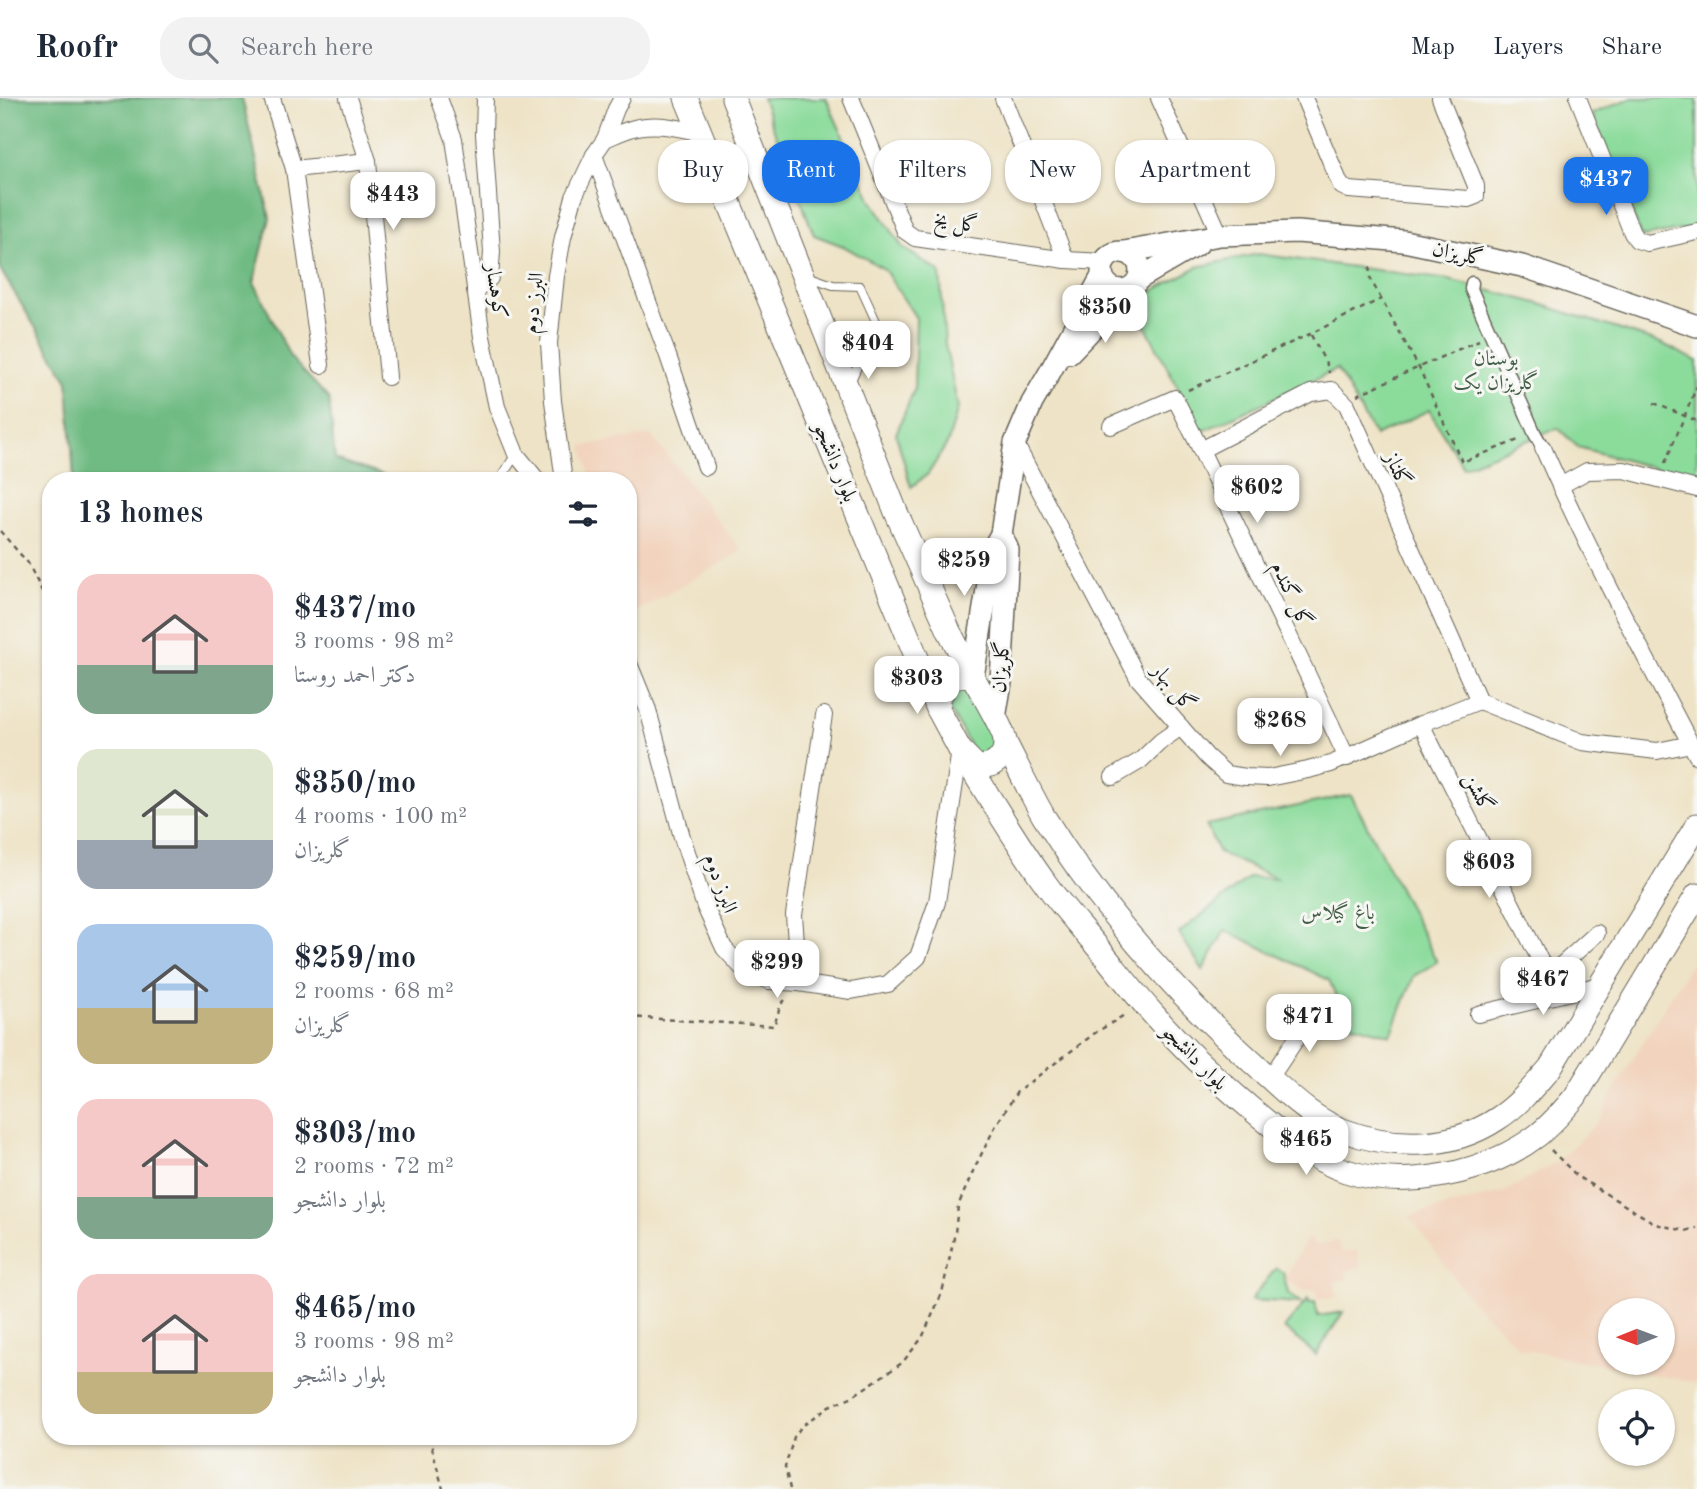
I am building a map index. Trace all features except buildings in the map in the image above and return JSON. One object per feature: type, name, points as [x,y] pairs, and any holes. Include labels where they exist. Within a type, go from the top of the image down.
[{"type":"main road","name":"بلوار دانشجو","points":[[687,98],[938,709],[960,750],[1048,887],[1143,1003],[1226,1088],[1285,1138],[1304,1151],[1346,1171],[1387,1179],[1441,1176],[1487,1163],[1513,1151],[1537,1135],[1575,1097],[1697,895]]},
{"type":"main road","name":"بلوار دانشجو","points":[[733,98],[896,512],[949,631],[1043,815],[1104,905],[1173,983],[1239,1051],[1308,1112],[1343,1131],[1382,1141],[1417,1144],[1478,1130],[1498,1119],[1534,1087],[1550,1068],[1697,825]]},
{"type":"main road","points":[[938,709],[939,698],[949,681],[957,676],[973,677]]},
{"type":"main road","points":[[960,750],[977,767],[985,768],[997,762],[1005,742]]},
{"type":"street","points":[[272,98],[295,169],[321,365]]},
{"type":"street","points":[[348,98],[369,161],[388,377]]},
{"type":"street","name":"کوهسار","points":[[439,98],[454,139],[482,337],[497,407],[516,454],[531,472]]},
{"type":"street","points":[[475,290],[489,278],[492,252],[484,134],[485,98]]},
{"type":"street","name":"گل یخ","points":[[851,98],[905,231],[909,235],[1066,260],[1103,269]]},
{"type":"street","points":[[1003,98],[1066,260]]},
{"type":"street","points":[[1160,98],[1214,236]]},
{"type":"street","points":[[1304,98],[1341,186],[1349,190],[1468,199],[1476,196],[1476,186],[1440,98]]},
{"type":"street","points":[[1578,98],[1637,240],[1647,243],[1697,232]]},
{"type":"street","name":"البرز دوم","points":[[563,472],[553,401],[549,343],[556,276],[574,197],[621,102]]},
{"type":"street","points":[[605,139],[636,127],[667,126],[701,133]]},
{"type":"street","points":[[594,155],[706,467]]},
{"type":"street","points":[[295,169],[369,161]]},
{"type":"street","name":"گلریزان","points":[[1124,251],[1214,236],[1297,232],[1404,241],[1522,266],[1697,326]]},
{"type":"street","name":"گلریزان","points":[[1050,372],[1134,284],[1214,236]]},
{"type":"street","points":[[1124,251],[1135,257],[1140,267],[1134,284],[1118,291],[1108,286],[1103,269],[1112,254],[1124,251]]},
{"type":"street","name":"گلریزان","points":[[973,677],[991,564],[1001,534],[1015,443],[1032,403],[1103,269]]},
{"type":"street","points":[[1472,282],[1471,289],[1535,434],[1694,750],[1657,751],[1582,742],[1479,701]]},
{"type":"street","points":[[1201,450],[1311,393],[1332,390]]},
{"type":"street","name":"گلناز","points":[[1332,390],[1347,405],[1479,701]]},
{"type":"street","points":[[1111,426],[1175,398]]},
{"type":"street","name":"گل گندم","points":[[1175,398],[1347,758]]},
{"type":"street","name":"گل بهار","points":[[1015,443],[1138,678],[1207,757],[1226,774],[1268,778],[1308,770],[1347,758],[1479,701]]},
{"type":"street","points":[[1560,486],[1587,471],[1624,470],[1697,489]]},
{"type":"street","name":"گلریزان","points":[[995,718],[1001,682],[1008,550],[1001,534]]},
{"type":"street","name":"البرز دوم","points":[[637,683],[648,710],[682,837],[705,907],[724,948],[745,971],[769,981],[852,991],[888,984],[918,957],[937,902],[960,750]]},
{"type":"street","points":[[799,983],[794,915],[824,715]]},
{"type":"street","name":"گلشن","points":[[1421,724],[1544,968],[1555,971],[1597,933]]},
{"type":"street","points":[[1113,778],[1140,761],[1181,727]]},
{"type":"street","points":[[1478,1014],[1600,985]]},
{"type":"street","points":[[1270,1078],[1316,1009]]},
{"type":"lane","points":[[802,274],[833,285],[860,286],[880,330],[863,346],[847,389]]},
{"type":"lane","points":[[505,472],[516,454]]},
{"type":"path","points":[[1370,267],[1369,276],[1419,368],[1462,463],[1521,439]]},
{"type":"path","points":[[1175,398],[1381,299]]},
{"type":"path","points":[[1310,334],[1328,366],[1332,390]]},
{"type":"path","points":[[1354,396],[1491,334]]},
{"type":"path","points":[[1659,479],[1697,386]]},
{"type":"path","points":[[1654,403],[1697,421]]},
{"type":"path","points":[[0,531],[28,563],[42,591]]},
{"type":"path","points":[[637,1018],[774,1026],[781,1004],[799,983]]},
{"type":"path","points":[[790,1489],[785,1467],[794,1437],[801,1427],[830,1406],[853,1396],[902,1363],[922,1338],[942,1293],[958,1206],[995,1127],[1017,1092],[1095,1033],[1143,1003]]},
{"type":"path","points":[[1537,1135],[1578,1177],[1656,1224],[1685,1231],[1697,1228]]},
{"type":"path","points":[[431,1445],[443,1489]]},
{"type":"shaded area","points":[[651,435],[742,551],[637,611],[637,472],[589,472],[582,446]]},
{"type":"shaded area","points":[[1697,954],[1697,1383],[1661,1376],[1675,1376],[1675,1298],[1598,1298],[1598,1364],[1520,1349],[1468,1297],[1409,1216],[1504,1192],[1558,1161],[1598,1122],[1623,1075]]},
{"type":"shaded area","points":[[1308,1237],[1317,1245],[1338,1241],[1341,1253],[1357,1250],[1360,1268],[1346,1270],[1347,1279],[1334,1282],[1337,1297],[1318,1300],[1316,1289],[1304,1291],[1284,1279]]},
{"type":"green space","points":[[0,98],[242,98],[270,218],[254,282],[290,357],[329,399],[335,460],[373,472],[73,472],[68,381],[0,269]]},
{"type":"green space","points":[[762,98],[826,98],[845,140],[778,140]]},
{"type":"green space","points":[[1631,98],[1697,98],[1697,227],[1642,237],[1592,114]]},
{"type":"green space","points":[[860,174],[872,201],[903,248],[940,272],[945,344],[958,408],[948,442],[928,474],[911,487],[896,434],[914,390],[916,318],[884,269],[843,246],[814,235],[802,203],[860,203]]},
{"type":"green space","name":"بوستان گلریزان یک","points":[[1258,254],[1449,280],[1537,303],[1661,343],[1697,361],[1697,480],[1578,447],[1558,428],[1463,467],[1429,410],[1375,436],[1337,369],[1201,432],[1133,302],[1197,267]]},
{"type":"green space","points":[[965,688],[973,690],[998,740],[988,758],[975,754],[949,709],[954,692]]},
{"type":"green space","name":"باغ گیلاس","points":[[1351,795],[1437,962],[1414,976],[1391,1035],[1348,1023],[1329,980],[1225,930],[1203,970],[1179,933],[1250,877],[1278,879],[1219,853],[1206,825]]},
{"type":"green space","points":[[1276,1268],[1283,1273],[1288,1293],[1301,1303],[1251,1300]]},
{"type":"green space","points":[[1308,1299],[1309,1303],[1315,1302],[1318,1316],[1343,1312],[1316,1355],[1284,1328]]}]
